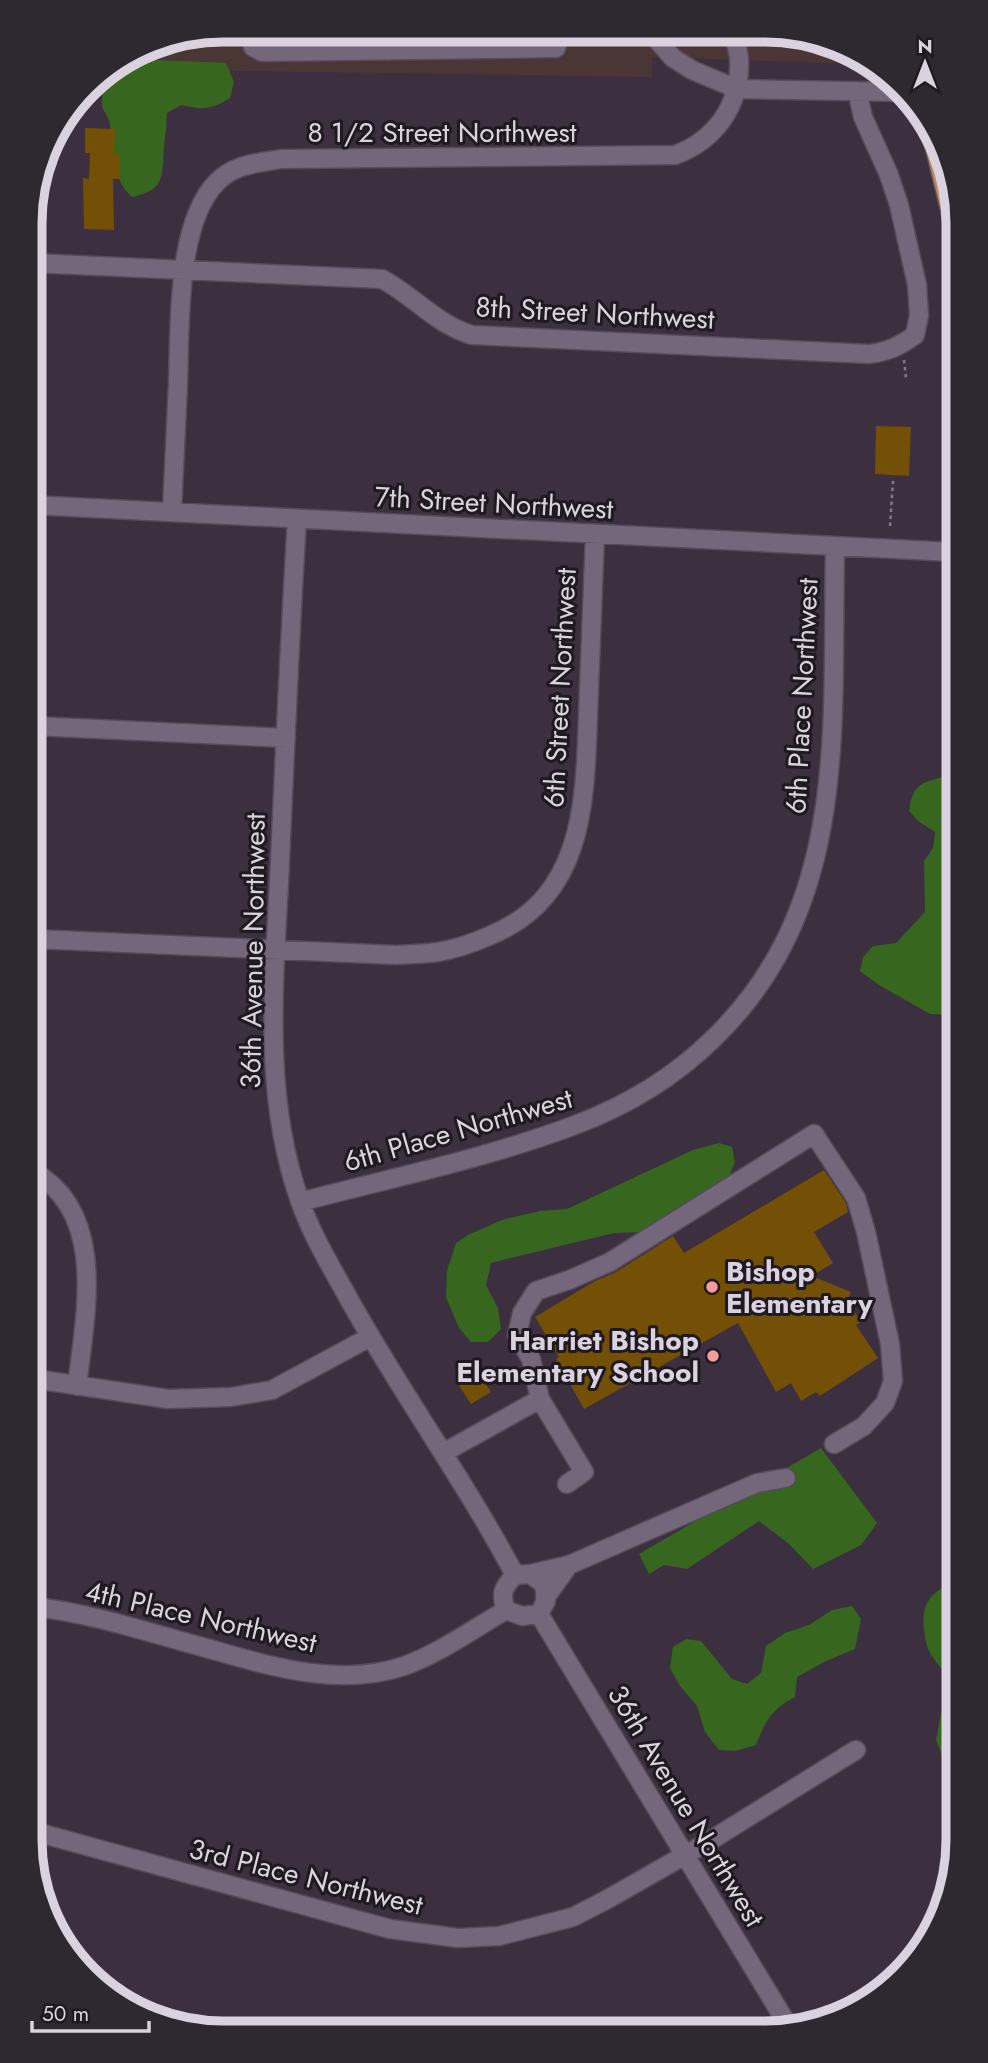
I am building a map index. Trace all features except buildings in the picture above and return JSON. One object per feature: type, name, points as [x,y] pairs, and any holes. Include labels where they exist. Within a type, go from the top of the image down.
[{"type":"street","points":[[253,42],[253,47],[262,52],[556,48],[558,42]]},
{"type":"street","points":[[389,42],[389,51]]},
{"type":"street","points":[[659,42],[682,64],[737,89],[889,92]]},
{"type":"street","points":[[735,42],[739,60],[737,89]]},
{"type":"street","name":"8 1/2 Street Northwest","points":[[172,512],[184,270],[196,215],[205,196],[229,171],[281,159],[676,155],[713,134],[729,109],[737,89]]},
{"type":"street","name":"8th Street Northwest","points":[[42,263],[382,279],[396,286],[442,323],[455,331],[472,335],[881,353],[900,346],[915,335],[919,315],[917,285],[899,205],[889,174],[863,117],[857,91]]},
{"type":"street","name":"7th Street Northwest","points":[[42,506],[946,552]]},
{"type":"street","name":"36th Avenue Northwest","points":[[297,519],[285,738],[273,1062],[275,1095],[288,1166],[313,1236],[370,1337],[522,1575],[544,1584],[542,1606],[685,1855],[784,2019]]},
{"type":"street","name":"6th Street Northwest","points":[[42,939],[396,955],[439,952],[473,943],[509,928],[533,910],[554,886],[569,859],[577,832],[583,802],[586,761],[595,534]]},
{"type":"street","name":"6th Place Northwest","points":[[300,1202],[531,1141],[577,1125],[625,1104],[660,1082],[730,1023],[780,955],[806,892],[819,845],[831,749],[835,547]]},
{"type":"street","points":[[42,726],[285,738]]},
{"type":"street","points":[[567,1484],[584,1472],[540,1399],[531,1359],[517,1335],[522,1313],[536,1292],[610,1262],[814,1134],[856,1198],[890,1344],[893,1381],[885,1403],[864,1426],[834,1444]]},
{"type":"street","points":[[42,1176],[64,1197],[76,1218],[83,1246],[87,1302],[77,1385]]},
{"type":"street","points":[[42,1380],[169,1399],[231,1397],[272,1390],[370,1337]]},
{"type":"street","points":[[443,1453],[540,1399]]},
{"type":"street","points":[[569,1566],[542,1606],[522,1616],[506,1610],[501,1598],[504,1586],[522,1575],[569,1566],[757,1483],[786,1478]]},
{"type":"street","name":"4th Place Northwest","points":[[42,1608],[97,1618],[280,1669],[348,1675],[403,1666],[431,1654],[506,1610]]},
{"type":"street","name":"3rd Place Northwest","points":[[42,1834],[390,1929],[458,1938],[499,1936],[573,1917],[685,1855],[856,1749]]},
{"type":"path","points":[[904,357],[906,378]]},
{"type":"path","points":[[890,526],[893,481]]},
{"type":"shaded area","points":[[223,42],[765,42],[800,45],[850,64],[652,57],[652,77],[127,69],[176,48]]},
{"type":"green space","points":[[146,59],[226,63],[234,82],[230,98],[217,105],[201,108],[181,105],[167,113],[160,180],[151,190],[132,197],[116,171],[111,131],[103,108],[102,95],[105,86],[113,79]]},
{"type":"green space","points":[[946,777],[946,1015],[930,1014],[860,971],[863,957],[873,946],[896,943],[925,912],[924,861],[933,848],[935,832],[918,821],[909,811],[915,790],[929,781]]},
{"type":"green space","points":[[719,1143],[732,1147],[735,1162],[728,1179],[644,1232],[614,1233],[491,1263],[486,1285],[498,1308],[501,1329],[488,1342],[471,1342],[459,1328],[446,1297],[447,1271],[456,1243],[502,1220],[540,1211],[567,1209],[693,1150]]},
{"type":"green space","points":[[821,1448],[877,1523],[861,1545],[813,1569],[789,1544],[759,1521],[687,1569],[664,1565],[649,1574],[639,1554]]},
{"type":"green space","points":[[946,1587],[946,1672],[929,1651],[925,1640],[924,1612],[930,1598]]},
{"type":"green space","points":[[852,1606],[861,1619],[855,1649],[797,1677],[795,1697],[770,1716],[756,1745],[735,1751],[719,1750],[705,1732],[697,1706],[680,1686],[670,1668],[673,1647],[686,1639],[701,1641],[732,1679],[747,1684],[761,1673],[766,1646],[785,1633],[809,1625],[832,1610]]},
{"type":"green space","points":[[946,1710],[946,1765],[936,1740],[941,1713]]},
{"type":"place","name":"Bishop Elementary","points":[[712,1287]]},
{"type":"place","name":"Harriet Bishop Elementary School","points":[[713,1356]]}]
